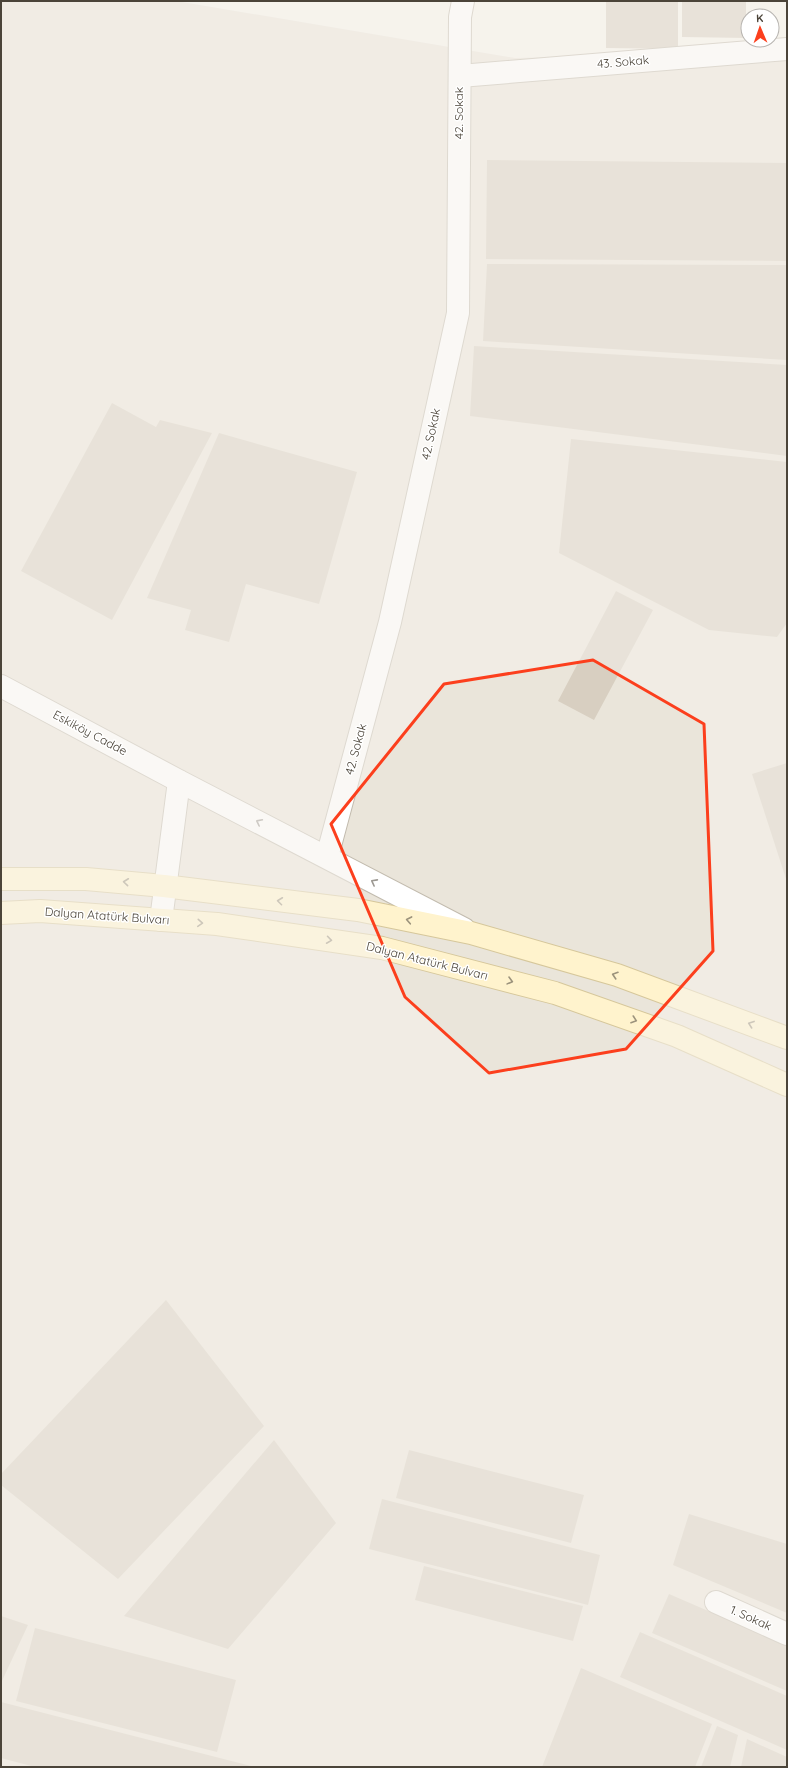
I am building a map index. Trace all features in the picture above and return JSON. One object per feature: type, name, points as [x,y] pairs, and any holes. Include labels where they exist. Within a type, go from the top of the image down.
[{"type":"main road","points":[[1,879],[86,879],[164,886],[358,910],[471,933],[617,975],[787,1038]]},
{"type":"main road","name":"Dalyan Atatürk Bulvarı","points":[[1,913],[40,911],[217,924],[382,948],[555,993],[677,1036],[787,1085]]},
{"type":"street","name":"42. Sokak","points":[[327,857],[390,622],[458,313],[460,17],[464,1]]},
{"type":"street","name":"43. Sokak","points":[[460,76],[787,49]]},
{"type":"street","name":"Eskiköy Cadde","points":[[1,686],[179,781],[471,933]]},
{"type":"street","points":[[161,920],[164,886],[179,781]]},
{"type":"street","name":"1. Sokak","points":[[716,1602],[787,1634]]},
{"type":"highlighted area","points":[[593,660],[704,724],[713,951],[626,1049],[489,1073],[405,997],[331,824],[444,684]]},
{"type":"shaded area","points":[[1,1],[176,1],[515,58],[787,52],[787,1767],[1,1767]]},
{"type":"building","points":[[606,1],[678,1],[678,49],[606,48]]},
{"type":"building","points":[[682,1],[746,1],[746,8],[740,8],[740,38],[682,37]]},
{"type":"building","points":[[487,160],[787,163],[787,261],[486,259]]},
{"type":"building","points":[[487,264],[787,265],[787,360],[483,341]]},
{"type":"building","points":[[474,346],[787,365],[787,456],[470,416]]},
{"type":"building","points":[[112,403],[156,427],[160,420],[212,433],[112,620],[21,571]]},
{"type":"building","points":[[219,433],[357,472],[319,604],[246,584],[229,642],[185,630],[191,610],[147,598]]},
{"type":"building","points":[[571,439],[787,462],[787,623],[777,637],[709,630],[559,553]]},
{"type":"building","points":[[616,591],[653,610],[594,720],[558,701]]},
{"type":"building","points":[[787,763],[787,882],[752,774]]},
{"type":"building","points":[[166,1300],[264,1426],[118,1579],[1,1485],[1,1474]]},
{"type":"building","points":[[274,1440],[336,1523],[228,1649],[124,1616]]},
{"type":"building","points":[[409,1450],[584,1495],[571,1543],[396,1498]]},
{"type":"building","points":[[382,1499],[600,1555],[588,1605],[369,1549]]},
{"type":"building","points":[[689,1514],[787,1544],[787,1613],[673,1565]]},
{"type":"building","points":[[424,1566],[583,1606],[573,1641],[415,1600]]},
{"type":"building","points":[[669,1594],[787,1645],[787,1691],[652,1633]]},
{"type":"building","points":[[1,1616],[28,1625],[1,1683]]},
{"type":"building","points":[[35,1628],[236,1680],[217,1752],[16,1701]]},
{"type":"building","points":[[640,1632],[787,1696],[787,1750],[620,1677]]},
{"type":"building","points":[[581,1668],[712,1724],[695,1767],[542,1767]]},
{"type":"building","points":[[1,1702],[251,1767],[35,1767],[1,1758]]},
{"type":"building","points":[[717,1726],[738,1735],[730,1767],[701,1767]]},
{"type":"building","points":[[747,1739],[787,1757],[787,1767],[741,1767]]}]
